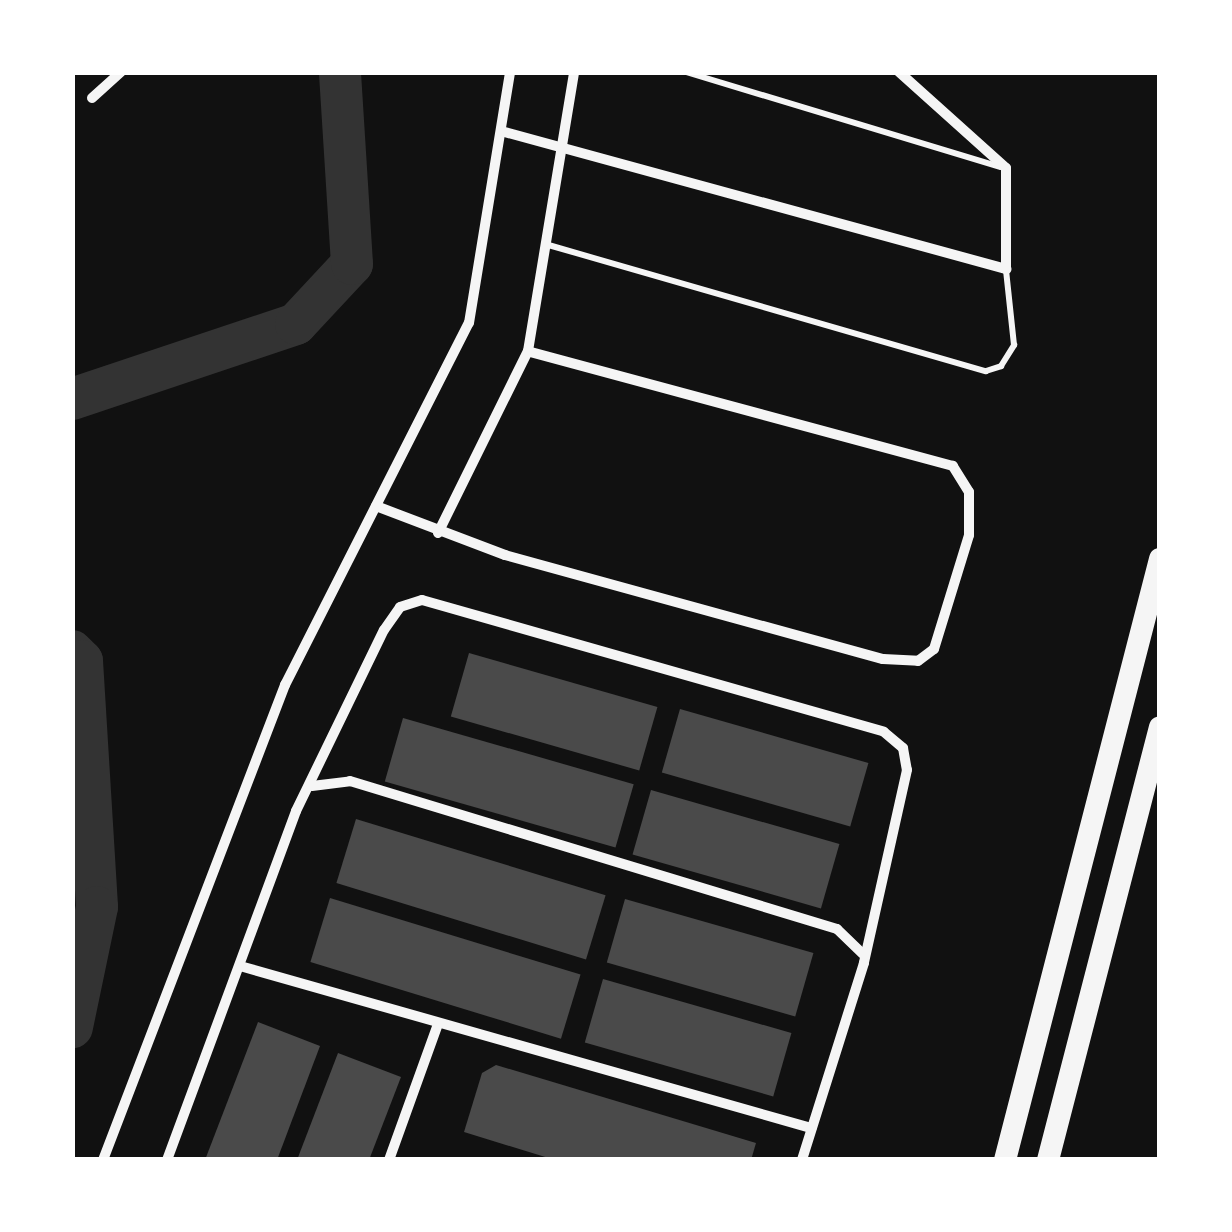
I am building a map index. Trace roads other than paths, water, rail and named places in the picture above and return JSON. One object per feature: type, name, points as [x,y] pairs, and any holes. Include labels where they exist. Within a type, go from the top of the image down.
[{"type":"highway","points":[[1004,1160],[1160,559]]},
{"type":"highway","points":[[1048,1160],[1160,727]]},
{"type":"street","points":[[92,98],[121,72]]},
{"type":"street","points":[[103,1160],[263,735],[469,323],[510,72]]},
{"type":"street","points":[[438,532],[528,351],[574,72]]},
{"type":"street","points":[[500,131],[563,144],[1006,269],[1006,168],[899,72]]},
{"type":"street","points":[[376,506],[438,532],[918,662],[934,649],[963,554],[969,492],[952,466],[528,351]]},
{"type":"street","points":[[166,1160],[311,786],[384,630],[400,607],[422,600],[884,732],[903,748],[906,770],[863,954],[802,1160]]},
{"type":"street","points":[[311,786],[334,778],[837,929],[863,954]]},
{"type":"street","points":[[240,966],[811,1128]]},
{"type":"street","points":[[388,1160],[438,1024]]},
{"type":"lane","points":[[686,72],[1006,168]]},
{"type":"lane","points":[[545,244],[986,371],[1002,366],[1014,345],[1006,269]]},
{"type":"waterway","points":[[72,399],[296,324],[352,264],[340,72]]},
{"type":"waterway","points":[[72,651],[82,661],[97,907],[72,1027]]}]
